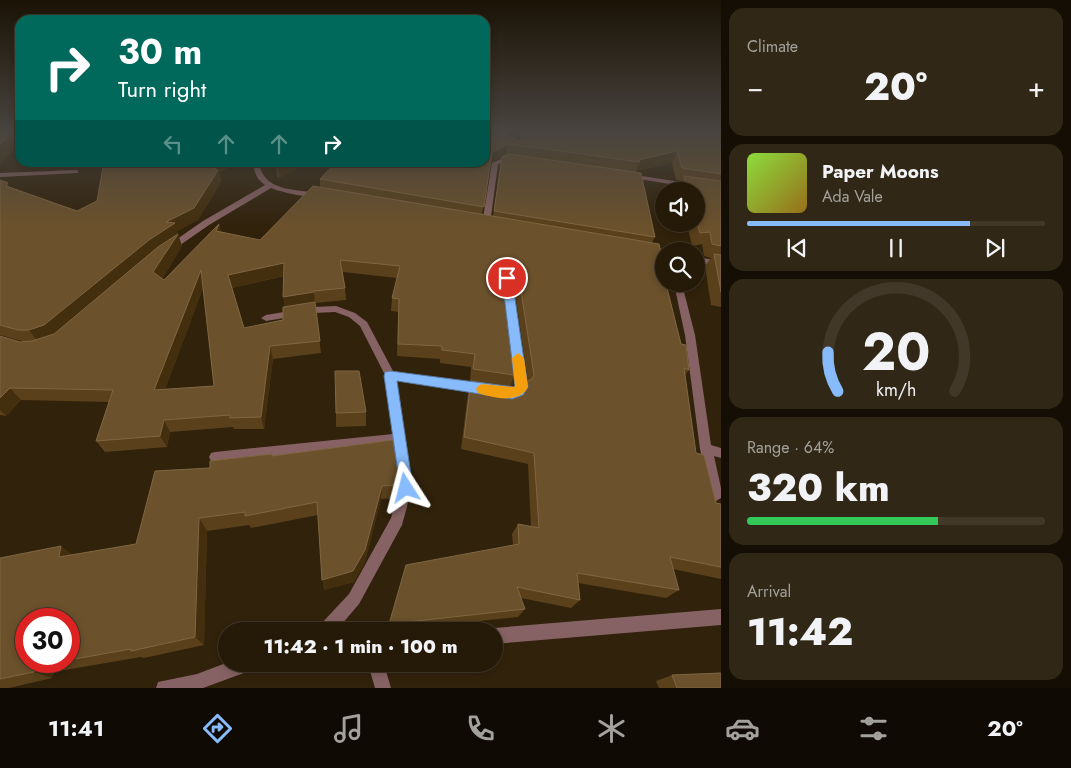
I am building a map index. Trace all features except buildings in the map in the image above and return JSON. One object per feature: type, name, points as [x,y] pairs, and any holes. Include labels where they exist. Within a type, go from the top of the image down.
[{"type":"street","points":[[486,224],[495,163],[497,162]]},
{"type":"street","points":[[257,167],[258,176],[269,186],[328,197]]},
{"type":"street","points":[[0,175],[76,172]]},
{"type":"street","points":[[618,174],[669,182]]},
{"type":"street","points":[[158,256],[206,223],[269,186]]},
{"type":"street","points":[[476,222],[495,225]]},
{"type":"street","points":[[705,261],[721,264]]},
{"type":"street","points":[[390,376],[512,394],[522,387],[507,278]]},
{"type":"street","points":[[680,292],[690,335],[706,449],[716,495]]},
{"type":"street","points":[[266,318],[314,310],[336,309],[352,314],[364,324],[390,376],[406,488],[397,520],[354,599],[334,622]]},
{"type":"street","points":[[215,457],[398,439]]},
{"type":"street","points":[[706,449],[721,453]]},
{"type":"street","points":[[503,635],[721,617]]},
{"type":"street","points":[[164,688],[197,682],[224,672]]},
{"type":"street","points":[[378,672],[383,688]]},
{"type":"slow traffic","points":[[482,389],[512,394],[518,391],[522,387],[518,358]]},
{"type":"route","points":[[406,488],[390,376],[512,394],[518,391],[522,387],[507,278]]}]
